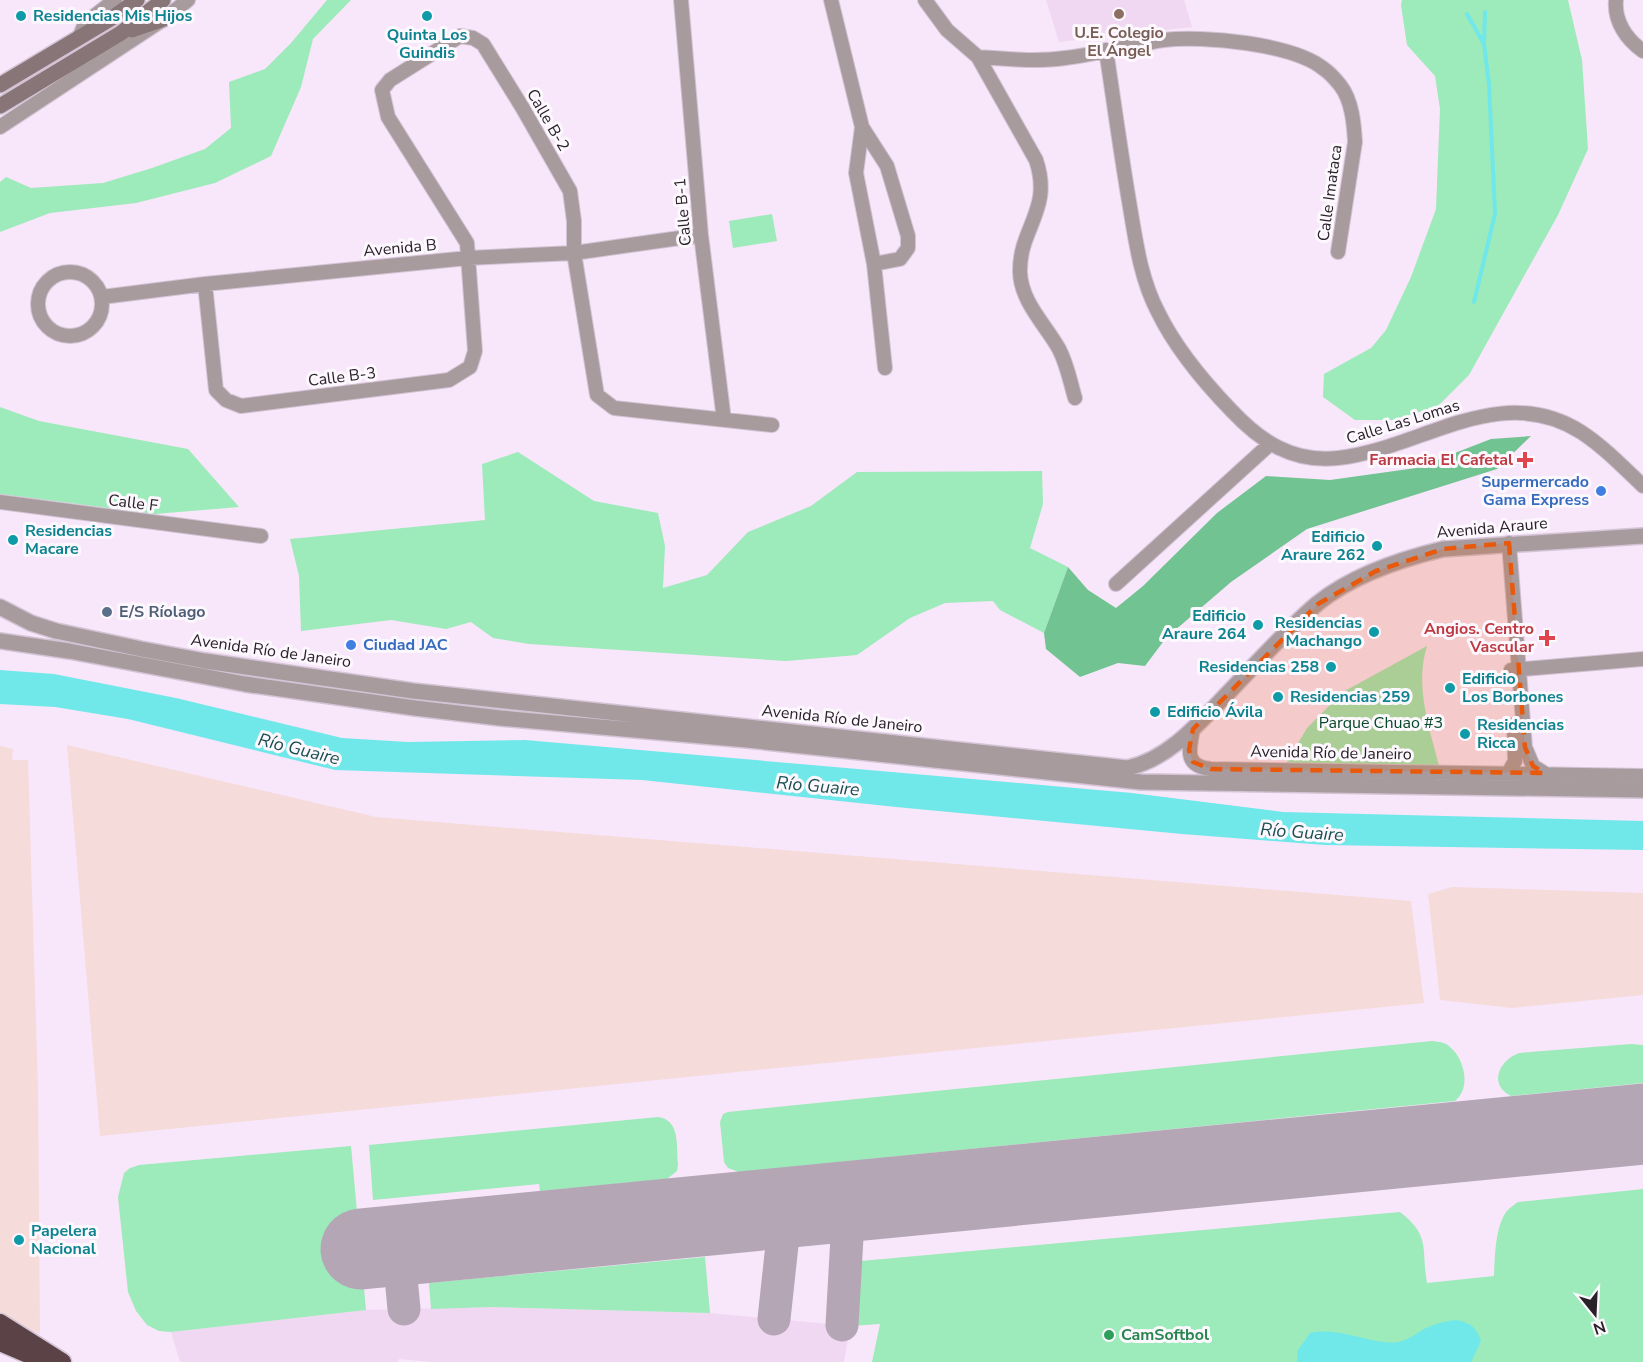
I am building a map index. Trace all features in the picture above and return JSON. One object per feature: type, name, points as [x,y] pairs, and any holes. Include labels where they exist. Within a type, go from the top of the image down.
[{"type":"highway","points":[[0,1323],[62,1362]]},
{"type":"highway","points":[[0,1342],[46,1362]]},
{"type":"main road","points":[[0,85],[137,0]]},
{"type":"main road","points":[[0,106],[7,97],[121,33],[164,0]]},
{"type":"main road","points":[[121,33],[164,19]]},
{"type":"street","points":[[79,38],[85,23],[114,0]]},
{"type":"street","points":[[0,127],[164,19],[188,0]]},
{"type":"street","name":"Calle B-1","points":[[681,0],[701,236],[724,420]]},
{"type":"street","points":[[831,0],[862,127],[887,166],[909,242],[905,254],[900,259],[874,264]]},
{"type":"street","points":[[925,0],[947,30],[978,57],[1031,151],[1041,176],[1042,191],[1039,206],[1022,251],[1020,272],[1028,303],[1060,352],[1075,398]]},
{"type":"street","points":[[1616,0],[1617,17],[1624,32],[1633,44],[1643,51]]},
{"type":"street","name":"Calle B-2","points":[[468,258],[467,243],[458,226],[388,117],[382,90],[390,80],[460,36],[473,38],[483,44],[570,191],[574,221],[574,253],[597,395],[614,408],[772,425]]},
{"type":"street","name":"Calle Imataca","points":[[978,57],[1025,61],[1065,58],[1167,40],[1213,39],[1254,44],[1306,58],[1324,68],[1342,87],[1354,124],[1355,142],[1338,252]]},
{"type":"street","name":"Calle Las Lomas","points":[[1106,50],[1140,267],[1157,311],[1183,355],[1251,432],[1270,444],[1298,456],[1316,459],[1335,458],[1376,451],[1482,416],[1507,412],[1542,414],[1580,432],[1597,444],[1643,486]]},
{"type":"street","points":[[862,127],[856,173],[874,264],[885,368]]},
{"type":"street","name":"Avenida B","points":[[102,297],[205,284],[468,258],[574,253],[701,236]]},
{"type":"street","name":"Calle B-3","points":[[205,284],[216,390],[226,400],[241,406],[449,380],[470,367],[475,351],[468,258]]},
{"type":"street","points":[[69,271],[89,278],[97,286],[102,297],[98,321],[79,335],[58,334],[48,328],[39,314],[38,301],[42,287],[47,280],[69,271]]},
{"type":"street","points":[[1116,584],[1270,444]]},
{"type":"street","name":"Calle F","points":[[0,502],[261,536]]},
{"type":"street","name":"Avenida Araure","points":[[1193,729],[1318,603],[1341,588],[1376,571],[1418,555],[1443,549],[1643,536]]},
{"type":"street","points":[[1504,544],[1514,670],[1525,747],[1533,766],[1544,773]]},
{"type":"street","name":"Avenida Río de Janeiro","points":[[0,608],[56,631],[141,650],[205,661],[401,689],[1110,767],[1140,766],[1193,729]]},
{"type":"street","name":"Avenida Río de Janeiro","points":[[0,641],[69,651],[245,684],[415,708],[747,740],[1140,782],[1643,790]]},
{"type":"street","points":[[1514,670],[1643,659]]},
{"type":"street","points":[[1509,772],[1515,761],[1514,670]]},
{"type":"street","name":"Avenida Río de Janeiro","points":[[1193,729],[1190,757],[1202,768],[1431,774],[1509,772],[1643,776]]},
{"type":"street","points":[[1357,786],[1431,774]]},
{"type":"highlighted area","points":[[1509,543],[1525,747],[1533,766],[1544,773],[1211,769],[1193,762],[1189,750],[1193,729],[1318,604],[1376,571],[1443,549]]},
{"type":"shaded area","name":"U.E. Colegio El Ángel","points":[[1046,0],[1184,0],[1192,27],[1059,42]]},
{"type":"shaded area","points":[[1531,436],[1497,469],[1307,529],[1231,582],[1166,638],[1145,666],[1118,663],[1080,677],[1046,649],[1044,633],[1068,567],[1088,590],[1116,608],[1143,586],[1217,513],[1266,476],[1330,480],[1416,468],[1491,439]]},
{"type":"shaded area","points":[[67,745],[376,817],[1411,901],[1424,1003],[100,1136]]},
{"type":"shaded area","points":[[0,746],[13,749],[12,760],[28,760],[38,1090],[40,1334],[0,1316]]},
{"type":"shaded area","points":[[1452,887],[1643,893],[1643,995],[1512,1008],[1440,1000],[1428,894]]},
{"type":"shaded area","points":[[491,1307],[710,1313],[850,1326],[844,1362],[431,1362],[399,1359],[398,1362],[180,1362],[171,1332],[366,1310]]},
{"type":"green space","points":[[327,0],[351,0],[313,39],[301,87],[271,156],[215,183],[136,203],[50,213],[0,232],[0,182],[6,177],[31,188],[103,183],[205,149],[231,128],[229,82],[265,69],[291,43]]},
{"type":"green space","points":[[1402,0],[1568,0],[1582,60],[1588,149],[1558,215],[1469,375],[1438,406],[1393,420],[1355,420],[1323,397],[1324,374],[1371,348],[1386,330],[1411,277],[1436,209],[1440,109],[1435,76],[1407,45]]},
{"type":"green space","points":[[772,214],[777,241],[733,248],[729,221]]},
{"type":"green space","points":[[0,407],[39,421],[188,449],[239,507],[155,514],[0,494]]},
{"type":"green space","points":[[518,452],[594,501],[658,513],[665,546],[663,588],[707,575],[748,532],[811,506],[857,472],[1042,471],[1043,504],[1030,548],[1068,567],[1044,633],[1000,610],[993,601],[945,603],[910,618],[857,655],[786,661],[529,644],[493,638],[471,622],[446,629],[391,620],[301,631],[299,576],[290,539],[485,520],[482,464]]},
{"type":"green space","name":"Parque Chuao #3","points":[[1427,646],[1423,661],[1423,692],[1428,724],[1440,770],[1284,767],[1307,728],[1343,692]]},
{"type":"green space","points":[[1432,1041],[1448,1045],[1455,1052],[1462,1066],[1463,1089],[1455,1101],[739,1172],[728,1168],[724,1162],[720,1122],[723,1114],[728,1112]]},
{"type":"green space","points":[[1643,1045],[1643,1083],[1511,1096],[1500,1086],[1498,1079],[1502,1067],[1512,1056],[1519,1053]]},
{"type":"green space","points":[[658,1117],[671,1123],[676,1135],[677,1171],[667,1179],[540,1191],[539,1184],[373,1200],[369,1145]]},
{"type":"green space","points":[[351,1146],[366,1310],[171,1332],[159,1331],[147,1325],[136,1311],[128,1292],[118,1197],[124,1173],[139,1165]]},
{"type":"green space","points":[[1643,1189],[1643,1362],[872,1362],[880,1324],[850,1326],[861,1261],[1400,1212],[1421,1236],[1427,1283],[1494,1276],[1496,1243],[1502,1219],[1506,1212],[1518,1202]]},
{"type":"green space","points":[[705,1257],[710,1313],[491,1307],[431,1309],[429,1283]]},
{"type":"water","name":"Río Guaire","points":[[0,670],[54,674],[176,698],[342,738],[408,742],[525,740],[1132,793],[1283,812],[1643,821],[1643,850],[1325,845],[896,807],[642,780],[335,770],[128,719],[55,707],[0,704]]},
{"type":"water","points":[[1456,1320],[1472,1326],[1481,1341],[1471,1362],[1297,1362],[1298,1350],[1310,1333],[1333,1332],[1378,1341],[1399,1342],[1424,1329]]},
{"type":"waterway","points":[[1474,302],[1495,214],[1489,84],[1484,44],[1485,12]]},
{"type":"waterway","points":[[1467,14],[1484,44]]},
{"type":"taxiway","points":[[842,1325],[849,1202]]},
{"type":"taxiway","points":[[774,1319],[786,1208]]},
{"type":"taxiway","points":[[398,1245],[404,1309]]},
{"type":"runway","points":[[361,1249],[1643,1124]]},
{"type":"place","name":"U.E. Colegio El Ángel","points":[[1119,14]]},
{"type":"place","name":"Residencias Mis Hijos","points":[[21,16]]},
{"type":"place","name":"Quinta Los Guindis","points":[[427,16]]},
{"type":"place","name":"Farmacia El Cafetal","points":[[1525,460]]},
{"type":"place","name":"Supermercado Gama Express","points":[[1601,491]]},
{"type":"place","name":"Residencias Macare","points":[[13,540]]},
{"type":"place","name":"Edificio Araure 262","points":[[1377,546]]},
{"type":"place","name":"E/S Ríolago","points":[[107,612]]},
{"type":"place","name":"Edificio Araure 264","points":[[1258,625]]},
{"type":"place","name":"Residencias Machango","points":[[1374,632]]},
{"type":"place","name":"Angios. Centro Vascular","points":[[1547,638]]},
{"type":"place","name":"Ciudad JAC","points":[[351,645]]},
{"type":"place","name":"Residencias 258","points":[[1331,667]]},
{"type":"place","name":"Edificio Los Borbones","points":[[1450,688]]},
{"type":"place","name":"Residencias 259","points":[[1278,697]]},
{"type":"place","name":"Edificio Ávila","points":[[1155,712]]},
{"type":"place","name":"Residencias Ricca","points":[[1465,734]]},
{"type":"place","name":"Papelera Nacional","points":[[19,1240]]},
{"type":"place","name":"CamSoftbol","points":[[1109,1335]]}]
